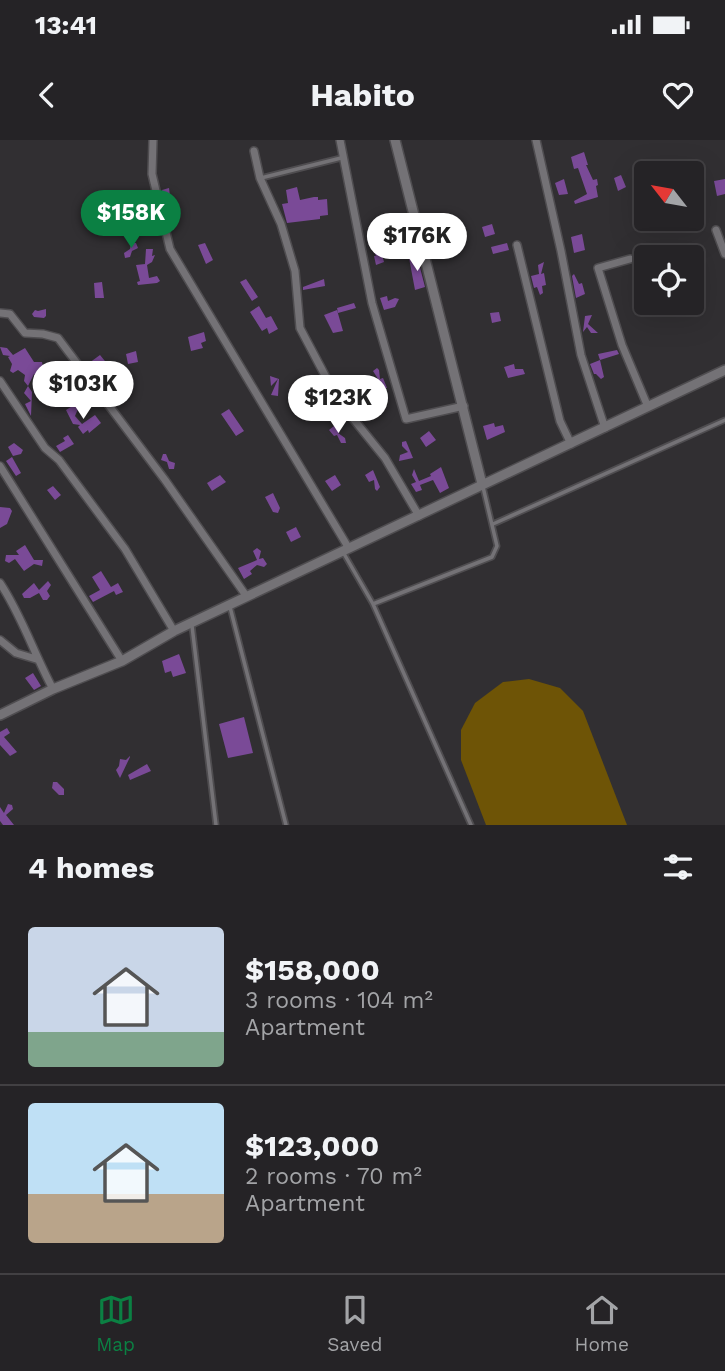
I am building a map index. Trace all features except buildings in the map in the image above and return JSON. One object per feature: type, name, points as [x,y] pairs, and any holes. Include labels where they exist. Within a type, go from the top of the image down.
[{"type":"street","points":[[153,140],[152,174],[170,249],[345,549]]},
{"type":"street","points":[[340,140],[372,303],[406,419],[464,406]]},
{"type":"street","points":[[395,140],[482,484]]},
{"type":"street","points":[[536,140],[581,355],[605,428]]},
{"type":"street","points":[[254,151],[260,178],[281,224],[295,271],[300,328],[338,400],[385,457],[419,516]]},
{"type":"street","points":[[716,230],[725,254]]},
{"type":"street","points":[[517,245],[560,421],[571,444]]},
{"type":"street","points":[[631,259],[598,268],[622,345],[648,407]]},
{"type":"street","points":[[0,313],[10,314],[25,333],[58,338],[165,480],[247,597]]},
{"type":"street","points":[[0,715],[53,689],[122,661],[174,631],[725,370]]},
{"type":"street","points":[[0,381],[45,448],[59,460],[125,549],[174,631]]},
{"type":"street","points":[[0,466],[122,661]]},
{"type":"street","points":[[0,583],[14,604],[36,659],[53,689]]},
{"type":"street","points":[[0,640],[16,653],[36,659]]},
{"type":"lane","points":[[260,178],[344,158]]},
{"type":"lane","points":[[493,524],[725,420]]},
{"type":"lane","points":[[373,604],[488,560],[497,546],[482,484]]},
{"type":"lane","points":[[345,549],[373,604],[471,825]]},
{"type":"lane","points":[[229,605],[286,825]]},
{"type":"lane","points":[[191,623],[216,825]]},
{"type":"shaded area","points":[[529,679],[560,688],[583,711],[627,825],[486,825],[461,760],[461,730],[475,703],[503,682]]}]
